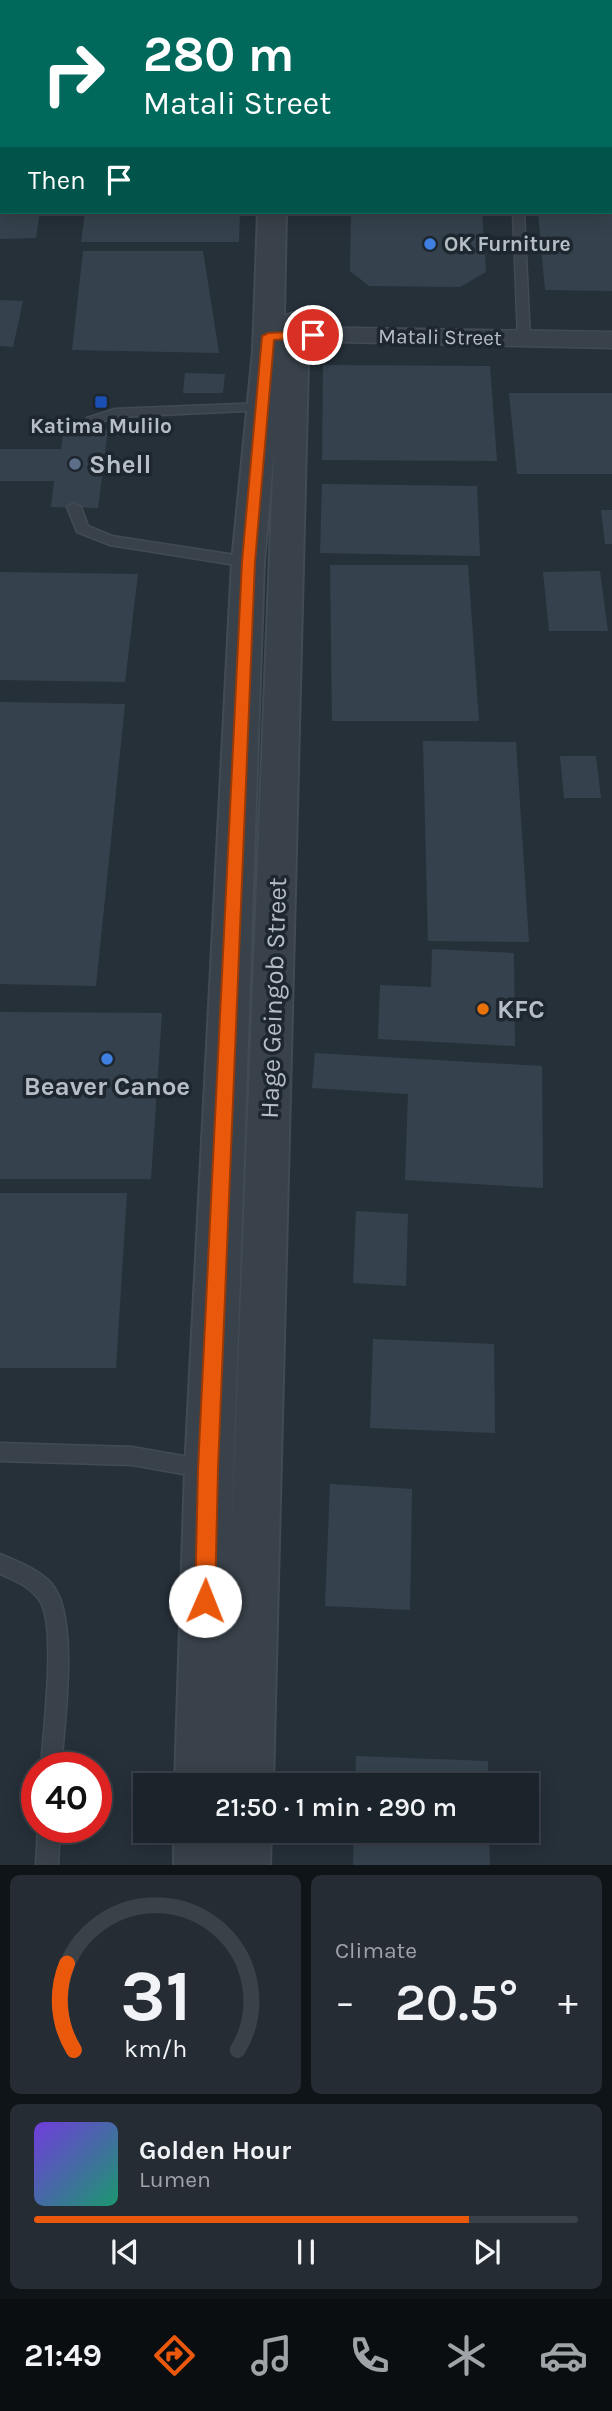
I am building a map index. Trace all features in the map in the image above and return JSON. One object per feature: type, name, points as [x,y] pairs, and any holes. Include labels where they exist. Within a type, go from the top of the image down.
[{"type":"street","name":"Hage Geingob Street","points":[[247,1773],[257,1477],[281,335],[272,214]]},
{"type":"street","name":"Hage Geingob Street","points":[[201,1773],[208,1469],[248,562],[262,407],[281,335],[297,214]]},
{"type":"street","name":"Matali Street","points":[[281,335],[612,340]]},
{"type":"street","points":[[200,1843],[200,1865]]},
{"type":"street","points":[[244,1865],[245,1843]]},
{"type":"lane","points":[[518,214],[524,339]]},
{"type":"lane","points":[[86,428],[91,421],[115,413],[262,407]]},
{"type":"lane","points":[[74,507],[82,529],[110,540],[248,562]]},
{"type":"lane","points":[[0,1452],[132,1456],[257,1477]]},
{"type":"lane","points":[[0,1564],[36,1582],[51,1598],[58,1637],[52,1752]]},
{"type":"lane","points":[[47,1865],[48,1843]]},
{"type":"building","points":[[0,214],[40,214],[36,238],[0,239]]},
{"type":"building","points":[[85,214],[240,214],[239,242],[81,242]]},
{"type":"building","points":[[351,214],[482,214],[486,272],[460,287],[369,286],[350,271]]},
{"type":"building","points":[[538,214],[612,214],[612,291],[545,290]]},
{"type":"building","points":[[83,251],[203,251],[219,353],[72,350]]},
{"type":"building","points":[[0,300],[23,301],[13,347],[0,346]]},
{"type":"building","points":[[323,365],[490,366],[497,461],[322,460]]},
{"type":"building","points":[[185,373],[225,374],[223,393],[183,393]]},
{"type":"building","points":[[509,393],[612,393],[612,474],[517,474]]},
{"type":"building","points":[[64,428],[108,429],[98,508],[51,507],[54,481],[0,481],[0,449],[61,449]]},
{"type":"building","points":[[322,484],[477,486],[480,556],[320,553]]},
{"type":"building","points":[[601,510],[612,510],[612,544],[605,544]]},
{"type":"building","points":[[330,565],[468,565],[479,721],[332,721]]},
{"type":"building","points":[[600,571],[608,631],[549,631],[543,572]]},
{"type":"building","points":[[0,572],[138,574],[125,682],[0,680]]},
{"type":"building","points":[[0,702],[125,704],[96,986],[0,984]]},
{"type":"building","points":[[423,741],[516,742],[529,942],[428,941]]},
{"type":"building","points":[[560,756],[596,756],[601,798],[564,798]]},
{"type":"building","points":[[432,949],[514,953],[515,1046],[378,1039],[380,985],[431,987]]},
{"type":"building","points":[[0,1012],[162,1013],[151,1179],[0,1179]]},
{"type":"building","points":[[315,1053],[542,1066],[543,1188],[405,1180],[408,1094],[312,1088]]},
{"type":"building","points":[[0,1193],[127,1193],[116,1368],[0,1368]]},
{"type":"building","points":[[356,1211],[408,1214],[406,1286],[353,1283]]},
{"type":"building","points":[[373,1339],[494,1344],[495,1433],[370,1428]]},
{"type":"building","points":[[330,1484],[412,1489],[410,1610],[325,1606]]},
{"type":"building","points":[[356,1756],[488,1761],[488,1773],[355,1773]]},
{"type":"building","points":[[354,1843],[489,1843],[490,1865],[353,1865]]},
{"type":"place","name":"OK Furniture","points":[[430,244]]},
{"type":"place","name":"Katima Mulilo","points":[[101,402]]},
{"type":"place","name":"Shell","points":[[75,464]]},
{"type":"place","name":"KFC","points":[[483,1009]]},
{"type":"place","name":"Beaver Canoe","points":[[107,1059]]},
{"type":"route","points":[[205,1601],[208,1469],[248,562],[268,336],[313,335]]}]
